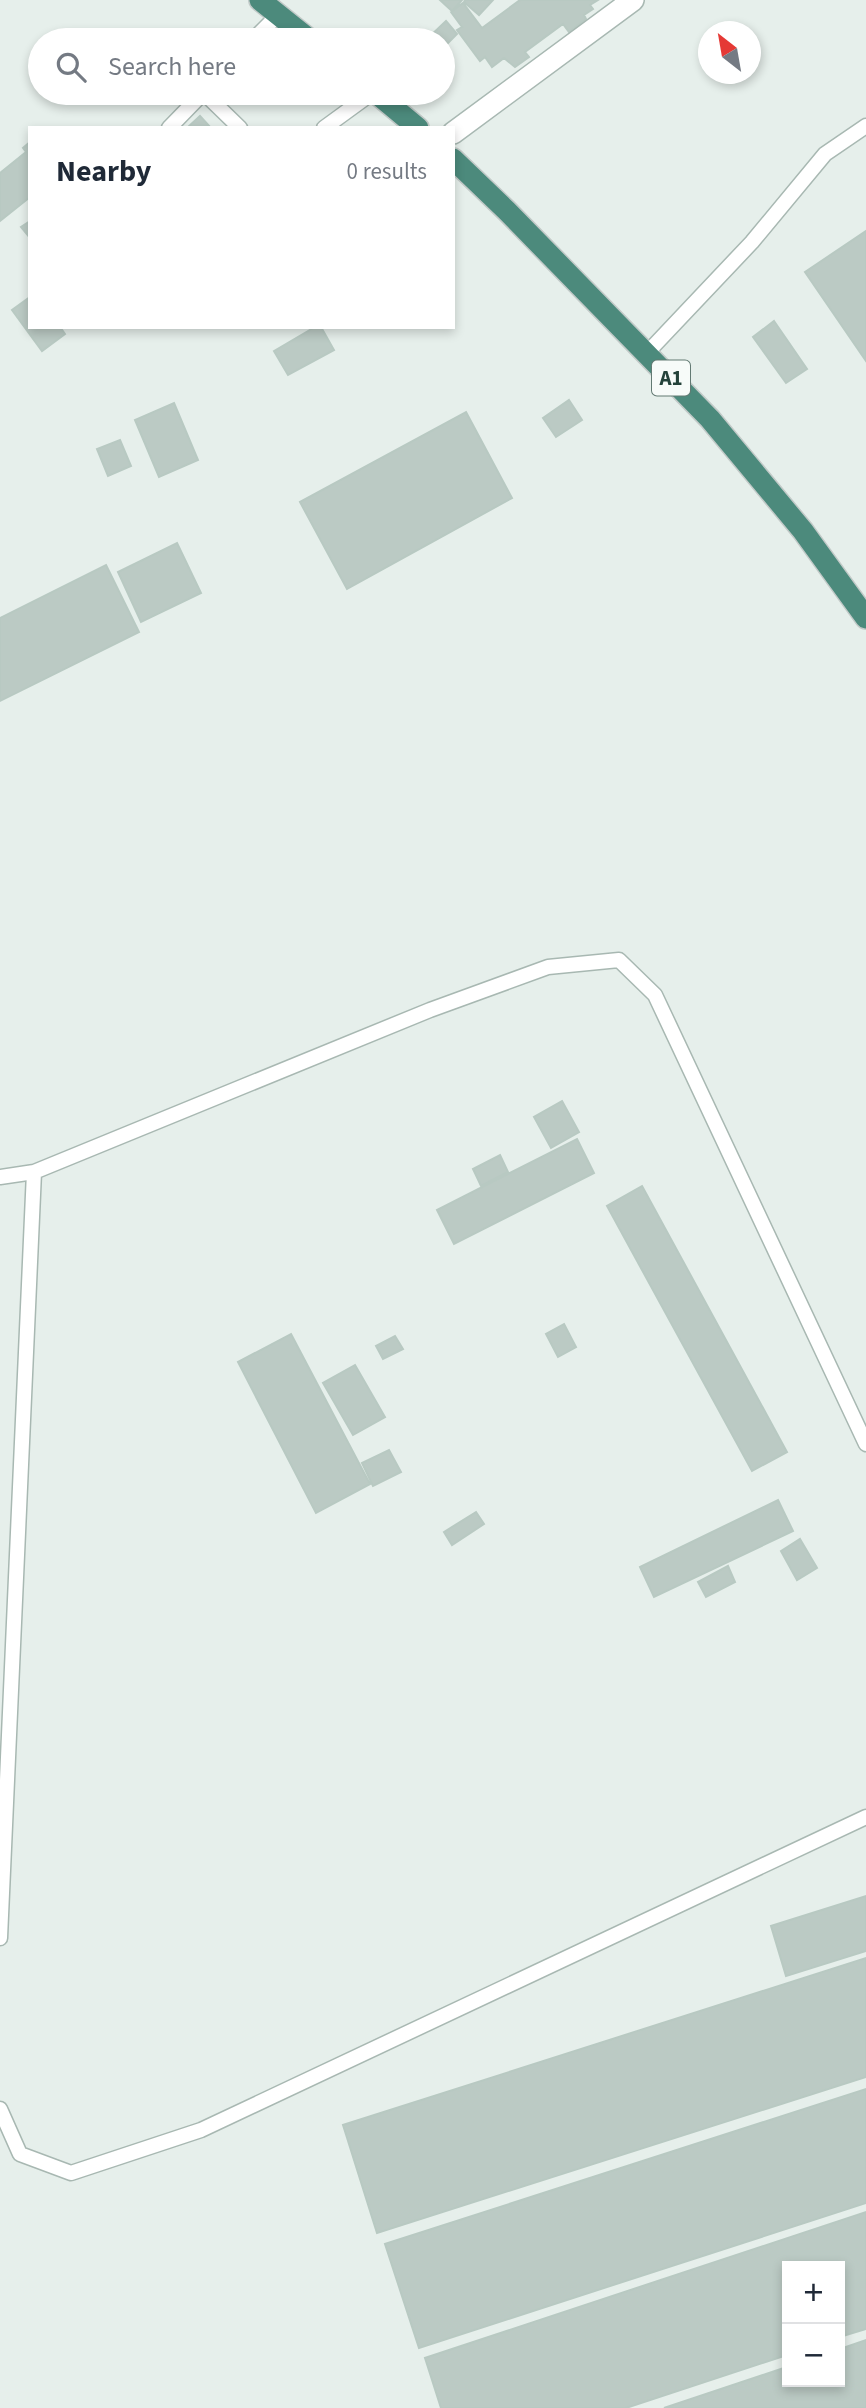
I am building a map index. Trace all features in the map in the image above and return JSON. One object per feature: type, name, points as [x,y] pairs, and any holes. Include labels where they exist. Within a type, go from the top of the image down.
[{"type":"highway","points":[[260,0],[295,28]]},
{"type":"highway","points":[[389,105],[415,126]]},
{"type":"highway","name":"A1","points":[[455,161],[647,353],[709,419],[803,531],[866,618]]},
{"type":"street","points":[[455,132],[633,0]]},
{"type":"lane","points":[[265,28],[278,15]]},
{"type":"lane","points":[[171,126],[192,105]]},
{"type":"lane","points":[[216,105],[238,126]]},
{"type":"lane","points":[[327,126],[357,105]]},
{"type":"lane","points":[[647,353],[752,242],[825,154],[866,127]]},
{"type":"lane","points":[[0,1177],[34,1172],[430,1010],[522,976],[548,967],[619,960],[655,995],[866,1444]]},
{"type":"lane","points":[[0,1938],[34,1172]]},
{"type":"lane","points":[[0,2109],[20,2154],[71,2173],[201,2130],[866,1817]]},
{"type":"building","points":[[440,0],[462,0],[452,11]]},
{"type":"building","points":[[465,0],[493,0],[479,15]]},
{"type":"building","points":[[520,0],[598,0],[590,5],[593,9],[584,15],[586,19],[569,32],[563,24],[525,52],[529,57],[515,67],[504,58],[492,67],[485,57],[480,61],[457,30],[462,27],[451,12],[463,3],[482,28]]},
{"type":"building","points":[[446,21],[452,28],[439,28]]},
{"type":"building","points":[[200,116],[209,126],[189,126]]},
{"type":"building","points":[[28,144],[28,199],[0,221],[0,173],[26,152],[23,148]]},
{"type":"building","points":[[28,222],[28,236],[21,227]]},
{"type":"building","points":[[866,231],[866,361],[805,272]]},
{"type":"building","points":[[28,298],[28,329],[61,329],[65,334],[42,351],[12,310]]},
{"type":"building","points":[[774,321],[807,369],[786,383],[753,337]]},
{"type":"building","points":[[312,329],[322,329],[334,350],[288,375],[274,351]]},
{"type":"building","points":[[569,400],[582,420],[556,437],[543,418]]},
{"type":"building","points":[[174,403],[198,460],[159,477],[135,420]]},
{"type":"building","points":[[466,412],[512,498],[347,589],[300,502]]},
{"type":"building","points":[[120,440],[131,466],[108,476],[97,449]]},
{"type":"building","points":[[177,543],[201,593],[141,622],[118,572]]},
{"type":"building","points":[[106,565],[139,632],[0,701],[0,618]]},
{"type":"building","points":[[562,1101],[579,1132],[551,1148],[534,1117]]},
{"type":"building","points":[[577,1139],[594,1173],[454,1244],[437,1210]]},
{"type":"building","points":[[500,1155],[508,1172],[481,1186],[473,1169]]},
{"type":"building","points":[[642,1186],[787,1452],[752,1471],[607,1206]]},
{"type":"building","points":[[564,1324],[576,1347],[558,1357],[546,1334]]},
{"type":"building","points":[[291,1334],[370,1484],[316,1513],[238,1362]]},
{"type":"building","points":[[395,1336],[403,1349],[383,1359],[376,1346]]},
{"type":"building","points":[[355,1365],[385,1417],[353,1435],[323,1383]]},
{"type":"building","points":[[389,1450],[401,1472],[373,1486],[362,1463]]},
{"type":"building","points":[[778,1500],[793,1531],[654,1597],[640,1567]]},
{"type":"building","points":[[476,1512],[484,1524],[452,1545],[444,1532]]},
{"type":"building","points":[[800,1539],[817,1568],[797,1580],[781,1551]]},
{"type":"building","points":[[728,1566],[735,1582],[706,1597],[698,1582]]},
{"type":"building","points":[[866,1896],[866,1951],[786,1976],[771,1926]]},
{"type":"building","points":[[866,1958],[866,2077],[377,2233],[343,2125]]},
{"type":"building","points":[[866,2089],[866,2203],[419,2348],[385,2244]]},
{"type":"building","points":[[866,2212],[866,2329],[845,2335],[845,2261],[782,2261],[782,2357],[626,2408],[441,2408],[425,2358]]},
{"type":"building","points":[[866,2340],[866,2408],[664,2408],[782,2369],[782,2387],[845,2387],[845,2347]]}]
